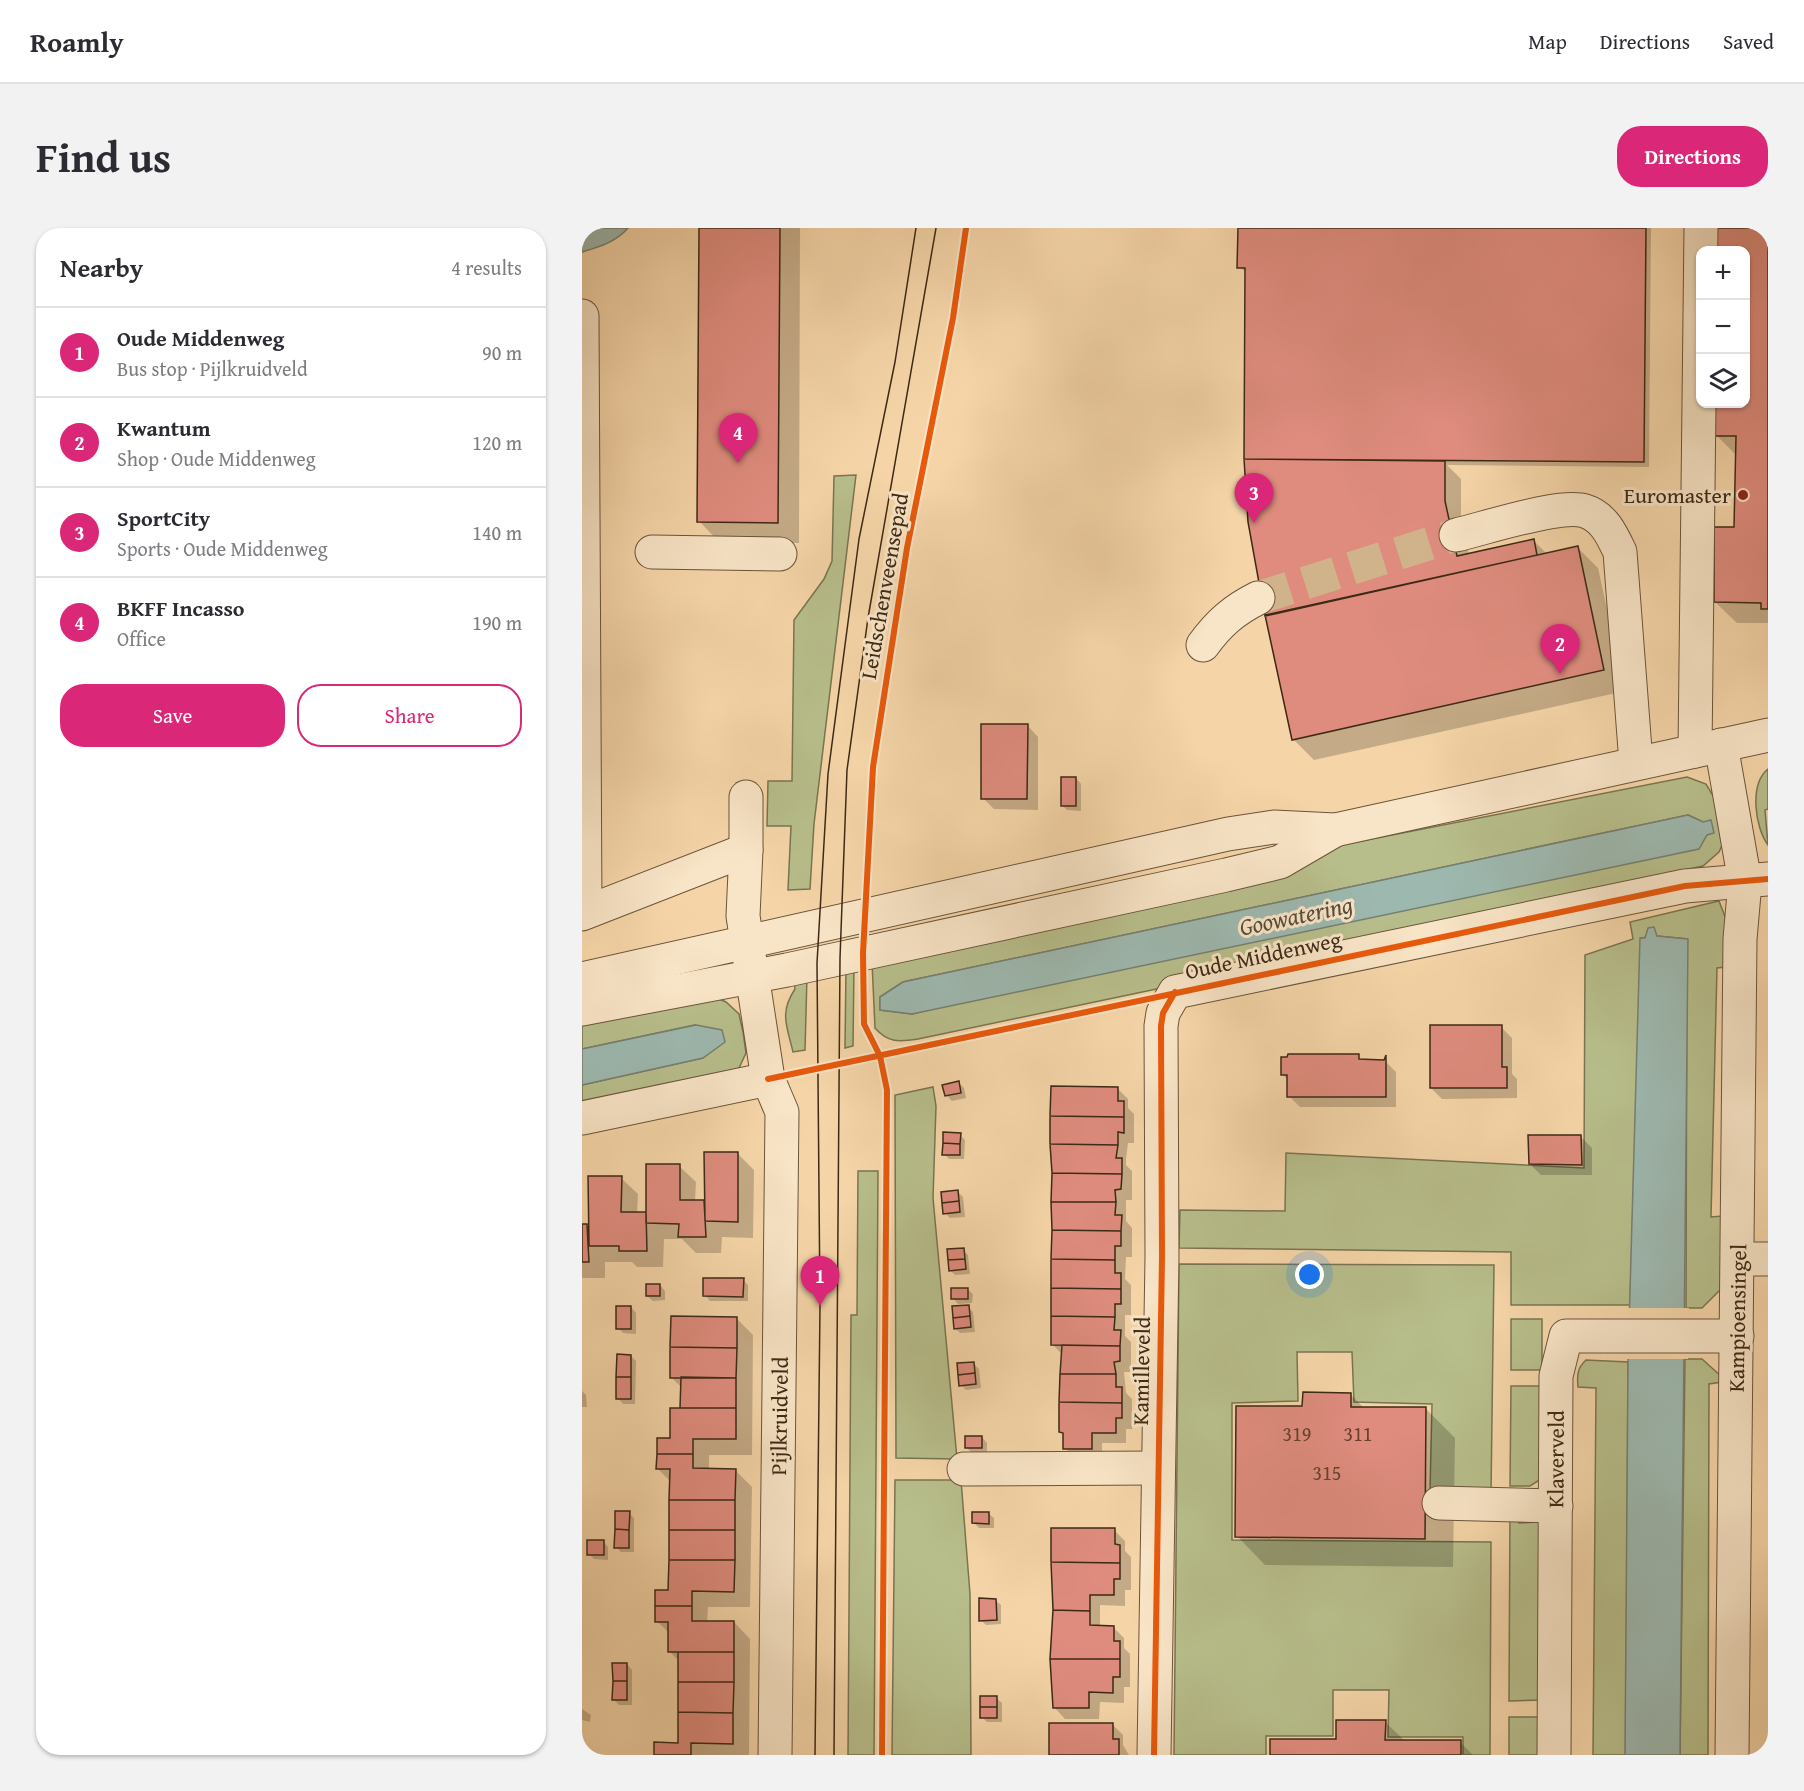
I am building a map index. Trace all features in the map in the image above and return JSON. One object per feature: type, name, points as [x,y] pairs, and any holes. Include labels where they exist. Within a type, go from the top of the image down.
[{"type":"street","name":"Kampioensingel","points":[[1701,228],[1708,748],[1757,880],[1740,939],[1753,1259],[1737,1336],[1732,1755]]},
{"type":"street","points":[[582,316],[584,913],[746,850]]},
{"type":"street","points":[[1456,536],[1558,510],[1584,510],[1607,526],[1620,552],[1636,764]]},
{"type":"street","points":[[652,552],[780,554]]},
{"type":"street","points":[[1203,645],[1218,624],[1237,609],[1258,598]]},
{"type":"street","points":[[582,979],[1228,834],[1274,827],[1335,830],[1768,735]]},
{"type":"street","name":"Pijlkruidveld","points":[[746,797],[743,916],[768,1079],[782,1112],[776,1755]]},
{"type":"street","points":[[582,1010],[752,977],[1248,870],[1280,862],[1335,830]]},
{"type":"street","name":"Oude Middenweg","points":[[1175,992],[1685,886],[1757,880]]},
{"type":"street","name":"Kamilleveld","points":[[1154,1755],[1162,1257],[1161,1026],[1163,1013],[1175,992]]},
{"type":"street","points":[[582,1118],[768,1079]]},
{"type":"street","name":"Klaverveld","points":[[1554,1755],[1556,1376],[1566,1336],[1737,1336]]},
{"type":"street","points":[[964,1469],[1157,1468]]},
{"type":"street","points":[[1439,1503],[1556,1506]]},
{"type":"green space","points":[[856,475],[814,824],[810,889],[788,890],[791,826],[767,826],[768,781],[792,781],[794,620],[824,579],[832,561],[834,476]]},
{"type":"green space","points":[[1768,769],[1768,809],[1765,810],[1768,845],[1757,817],[1756,795],[1762,776]]},
{"type":"green space","points":[[1687,777],[1706,784],[1717,802],[1724,841],[1719,852],[1703,866],[1180,978],[1166,987],[911,1040],[889,1039],[875,1028],[872,962],[1341,845]],"holes":[[[1688,815],[1703,822],[912,1014],[880,1010],[880,997],[903,982]]]},
{"type":"green space","points":[[1719,901],[1726,919],[1726,967],[1717,968],[1711,1217],[1723,1216],[1723,1287],[1702,1308],[1686,1308],[1687,939],[1657,936],[1641,938],[1630,1305],[1511,1305],[1511,1252],[1179,1248],[1180,1210],[1285,1211],[1286,1153],[1584,1168],[1585,955],[1633,939],[1630,922]]},
{"type":"green space","points":[[854,965],[853,1046],[845,1048],[846,967]]},
{"type":"green space","points":[[807,976],[805,1050],[793,1052],[786,1020],[787,1005],[795,989],[794,982]]},
{"type":"green space","points":[[715,997],[726,1002],[739,1014],[746,1053],[739,1068],[727,1076],[582,1108],[582,1085],[703,1058],[695,1025],[582,1049],[582,1019]]},
{"type":"green space","points":[[933,1087],[936,1106],[933,1198],[957,1459],[896,1458],[895,1095]]},
{"type":"green space","points":[[858,1171],[878,1171],[874,1755],[848,1755],[851,1315],[857,1315]]},
{"type":"green space","points":[[1179,1264],[1494,1265],[1491,1494],[1430,1492],[1432,1404],[1354,1402],[1352,1352],[1297,1352],[1298,1401],[1232,1403],[1232,1540],[1491,1542],[1490,1755],[1463,1755],[1463,1737],[1388,1737],[1389,1690],[1333,1690],[1333,1736],[1266,1736],[1266,1755],[1174,1755]]},
{"type":"green space","points":[[1511,1319],[1542,1319],[1542,1370],[1511,1370]]},
{"type":"green space","points":[[1685,1359],[1702,1359],[1722,1377],[1722,1382],[1709,1384],[1708,1755],[1680,1755]]},
{"type":"green space","points":[[1586,1360],[1628,1362],[1626,1755],[1593,1755],[1596,1388],[1578,1387],[1578,1372]]},
{"type":"green space","points":[[1511,1386],[1542,1386],[1541,1479],[1530,1486],[1510,1486]]},
{"type":"green space","points":[[895,1480],[961,1480],[970,1594],[971,1755],[892,1755]]},
{"type":"green space","points":[[1510,1509],[1519,1509],[1519,1523],[1541,1522],[1539,1700],[1509,1701]]},
{"type":"green space","points":[[1509,1717],[1539,1717],[1539,1755],[1509,1755]]},
{"type":"water","points":[[582,228],[628,228],[613,240],[582,252]]},
{"type":"water","name":"Goowatering","points":[[1688,815],[1703,822],[1711,820],[1714,833],[1707,835],[1699,849],[912,1014],[880,1010],[880,997],[903,982]]},
{"type":"water","points":[[1654,927],[1657,936],[1688,939],[1680,1755],[1625,1755],[1628,1362],[1640,938],[1645,938],[1648,928]]},
{"type":"water","points":[[696,1025],[722,1030],[725,1042],[703,1058],[582,1085],[582,1049]]},
{"type":"pier","points":[[1627,1308],[1689,1308],[1688,1359],[1625,1359]]},
{"type":"building","points":[[699,228],[780,228],[778,523],[697,522]]},
{"type":"building","points":[[1238,228],[1646,228],[1644,462],[1244,459],[1245,268],[1237,268]]},
{"type":"building","points":[[1716,228],[1768,228],[1768,609],[1761,609],[1761,603],[1714,602],[1714,527],[1734,527],[1736,436],[1715,436],[1715,408],[1750,408],[1750,246],[1716,246]]},
{"type":"building","points":[[1244,459],[1445,461],[1445,501],[1457,556],[1534,539],[1537,555],[1265,616],[1248,522]]},
{"type":"building","points":[[1578,546],[1604,670],[1292,740],[1265,615]]},
{"type":"building","points":[[981,724],[1028,724],[1027,799],[981,799]]},
{"type":"building","points":[[1061,777],[1076,777],[1076,806],[1061,806]]},
{"type":"building","points":[[1430,1025],[1502,1025],[1502,1067],[1507,1067],[1507,1088],[1430,1088]]},
{"type":"building","points":[[1288,1054],[1359,1054],[1359,1059],[1384,1060],[1386,1055],[1386,1097],[1287,1097],[1287,1075],[1281,1075],[1281,1057],[1287,1057]]},
{"type":"building","points":[[959,1081],[961,1093],[945,1096],[942,1085]]},
{"type":"building","points":[[1051,1086],[1118,1087],[1118,1101],[1124,1101],[1124,1117],[1050,1116]]},
{"type":"building","points":[[1050,1116],[1124,1117],[1124,1133],[1118,1132],[1118,1145],[1050,1144]]},
{"type":"building","points":[[943,1132],[961,1133],[960,1144],[943,1143]]},
{"type":"building","points":[[1528,1135],[1581,1135],[1582,1165],[1529,1164]]},
{"type":"building","points":[[943,1143],[960,1144],[960,1155],[942,1155]]},
{"type":"building","points":[[1050,1144],[1118,1145],[1116,1158],[1122,1158],[1122,1174],[1052,1173]]},
{"type":"building","points":[[704,1152],[738,1152],[738,1222],[705,1221]]},
{"type":"building","points":[[646,1164],[680,1164],[680,1200],[704,1200],[706,1237],[678,1237],[679,1224],[646,1223]]},
{"type":"building","points":[[1052,1173],[1122,1174],[1121,1189],[1115,1190],[1116,1202],[1051,1202]]},
{"type":"building","points":[[588,1176],[622,1176],[621,1212],[646,1212],[647,1251],[619,1251],[619,1246],[589,1246]]},
{"type":"building","points":[[958,1190],[959,1201],[942,1203],[941,1192]]},
{"type":"building","points":[[959,1201],[960,1212],[943,1214],[942,1203]]},
{"type":"building","points":[[1051,1202],[1116,1202],[1115,1215],[1122,1215],[1121,1231],[1052,1230]]},
{"type":"building","points":[[582,1224],[587,1224],[589,1262],[582,1262]]},
{"type":"building","points":[[1052,1230],[1121,1231],[1121,1246],[1115,1246],[1115,1260],[1051,1259]]},
{"type":"building","points":[[964,1248],[965,1259],[948,1260],[947,1249]]},
{"type":"building","points":[[965,1259],[966,1269],[949,1271],[948,1260]]},
{"type":"building","points":[[1051,1259],[1115,1260],[1115,1273],[1121,1273],[1121,1289],[1051,1288]]},
{"type":"building","points":[[703,1278],[744,1278],[743,1297],[703,1296]]},
{"type":"building","points":[[646,1284],[660,1284],[660,1296],[646,1296]]},
{"type":"building","points":[[951,1288],[968,1288],[968,1299],[951,1299]]},
{"type":"building","points":[[1051,1288],[1121,1289],[1121,1304],[1115,1304],[1115,1317],[1051,1316]]},
{"type":"building","points":[[969,1305],[970,1316],[953,1318],[952,1306]]},
{"type":"building","points":[[616,1306],[631,1306],[631,1329],[616,1329]]},
{"type":"building","points":[[671,1316],[737,1317],[737,1348],[670,1347]]},
{"type":"building","points":[[970,1316],[971,1327],[954,1329],[953,1318]]},
{"type":"building","points":[[1051,1316],[1115,1317],[1114,1330],[1121,1330],[1120,1346],[1051,1345]]},
{"type":"building","points":[[1062,1345],[1120,1346],[1120,1361],[1114,1362],[1116,1374],[1060,1374]]},
{"type":"building","points":[[670,1347],[737,1348],[736,1378],[670,1378]]},
{"type":"building","points":[[617,1354],[631,1355],[631,1377],[616,1377]]},
{"type":"building","points":[[974,1362],[975,1373],[958,1375],[957,1363]]},
{"type":"building","points":[[975,1373],[976,1384],[959,1386],[958,1375]]},
{"type":"building","points":[[1060,1374],[1116,1374],[1116,1387],[1122,1387],[1122,1403],[1059,1402]]},
{"type":"building","points":[[616,1377],[631,1377],[631,1399],[616,1399]]},
{"type":"building","points":[[681,1377],[736,1378],[736,1408],[680,1408]]},
{"type":"building","points":[[1303,1392],[1351,1393],[1351,1407],[1426,1407],[1425,1539],[1235,1537],[1236,1406],[1302,1406]]},
{"type":"building","points":[[1059,1402],[1122,1403],[1122,1418],[1116,1418],[1116,1433],[1092,1433],[1092,1449],[1063,1449],[1063,1433],[1059,1432]]},
{"type":"building","points":[[670,1408],[736,1408],[736,1439],[693,1439],[693,1454],[657,1454],[657,1438],[670,1438]]},
{"type":"building","points":[[965,1436],[982,1436],[982,1448],[965,1448]]},
{"type":"building","points":[[657,1454],[693,1454],[693,1468],[736,1469],[735,1500],[669,1500],[670,1469],[656,1469]]},
{"type":"building","points":[[669,1500],[735,1500],[735,1530],[669,1530]]},
{"type":"building","points":[[615,1511],[630,1511],[629,1530],[615,1529]]},
{"type":"building","points":[[972,1512],[989,1512],[989,1524],[972,1523]]},
{"type":"building","points":[[1051,1528],[1115,1528],[1115,1544],[1120,1545],[1120,1563],[1051,1562]]},
{"type":"building","points":[[615,1529],[629,1530],[629,1548],[614,1548]]},
{"type":"building","points":[[669,1530],[735,1530],[735,1560],[669,1560]]},
{"type":"building","points":[[587,1540],[604,1540],[604,1555],[587,1555]]},
{"type":"building","points":[[669,1560],[735,1560],[734,1592],[692,1591],[692,1606],[655,1606],[655,1590],[668,1590]]},
{"type":"building","points":[[1051,1562],[1120,1563],[1120,1579],[1114,1579],[1114,1595],[1090,1595],[1090,1611],[1053,1610]]},
{"type":"building","points":[[979,1598],[996,1599],[997,1620],[979,1621]]},
{"type":"building","points":[[655,1606],[692,1606],[692,1621],[734,1621],[734,1652],[668,1652],[668,1622],[655,1622]]},
{"type":"building","points":[[1053,1610],[1090,1611],[1090,1625],[1114,1626],[1114,1641],[1120,1641],[1120,1659],[1050,1659]]},
{"type":"building","points":[[678,1652],[734,1652],[734,1682],[678,1682]]},
{"type":"building","points":[[1050,1659],[1120,1659],[1120,1677],[1113,1677],[1113,1693],[1089,1692],[1089,1708],[1053,1708]]},
{"type":"building","points":[[612,1663],[627,1663],[627,1681],[613,1681]]},
{"type":"building","points":[[613,1681],[627,1681],[627,1700],[612,1700]]},
{"type":"building","points":[[678,1682],[734,1682],[733,1713],[678,1712]]},
{"type":"building","points":[[980,1696],[997,1696],[997,1707],[980,1707]]},
{"type":"building","points":[[980,1707],[997,1707],[997,1718],[980,1718]]},
{"type":"building","points":[[678,1712],[733,1713],[733,1744],[691,1743],[691,1755],[654,1755],[654,1742],[678,1743]]},
{"type":"building","points":[[1336,1720],[1386,1720],[1385,1740],[1461,1740],[1461,1755],[1270,1755],[1270,1739],[1336,1739]]},
{"type":"building","points":[[1049,1723],[1113,1723],[1113,1739],[1119,1739],[1119,1755],[1049,1755]]},
{"type":"tunnel","points":[[1258,598],[1456,535]]},
{"type":"tram line","points":[[815,1755],[820,1306],[817,963],[828,774],[859,539],[895,362],[916,228]]},
{"type":"tram line","points":[[834,1755],[840,958],[847,770],[868,618],[936,228]]},
{"type":"cycle path","name":"Leidschenveensepad","points":[[882,1755],[887,1090],[880,1056],[864,1024],[863,953],[873,767],[907,548],[953,318],[966,228]]},
{"type":"cycle path","points":[[768,1079],[1685,886],[1768,879]]},
{"type":"cycle path","points":[[1154,1755],[1162,1257],[1161,1026],[1163,1013],[1175,992]]},
{"type":"place","name":"BKFF Incasso","points":[[738,463]]},
{"type":"place","name":"Euromaster","points":[[1743,495]]},
{"type":"place","name":"SportCity","points":[[1254,523]]},
{"type":"place","name":"Kwantum","points":[[1560,674]]},
{"type":"place","name":"Oude Middenweg","points":[[820,1306]]}]
